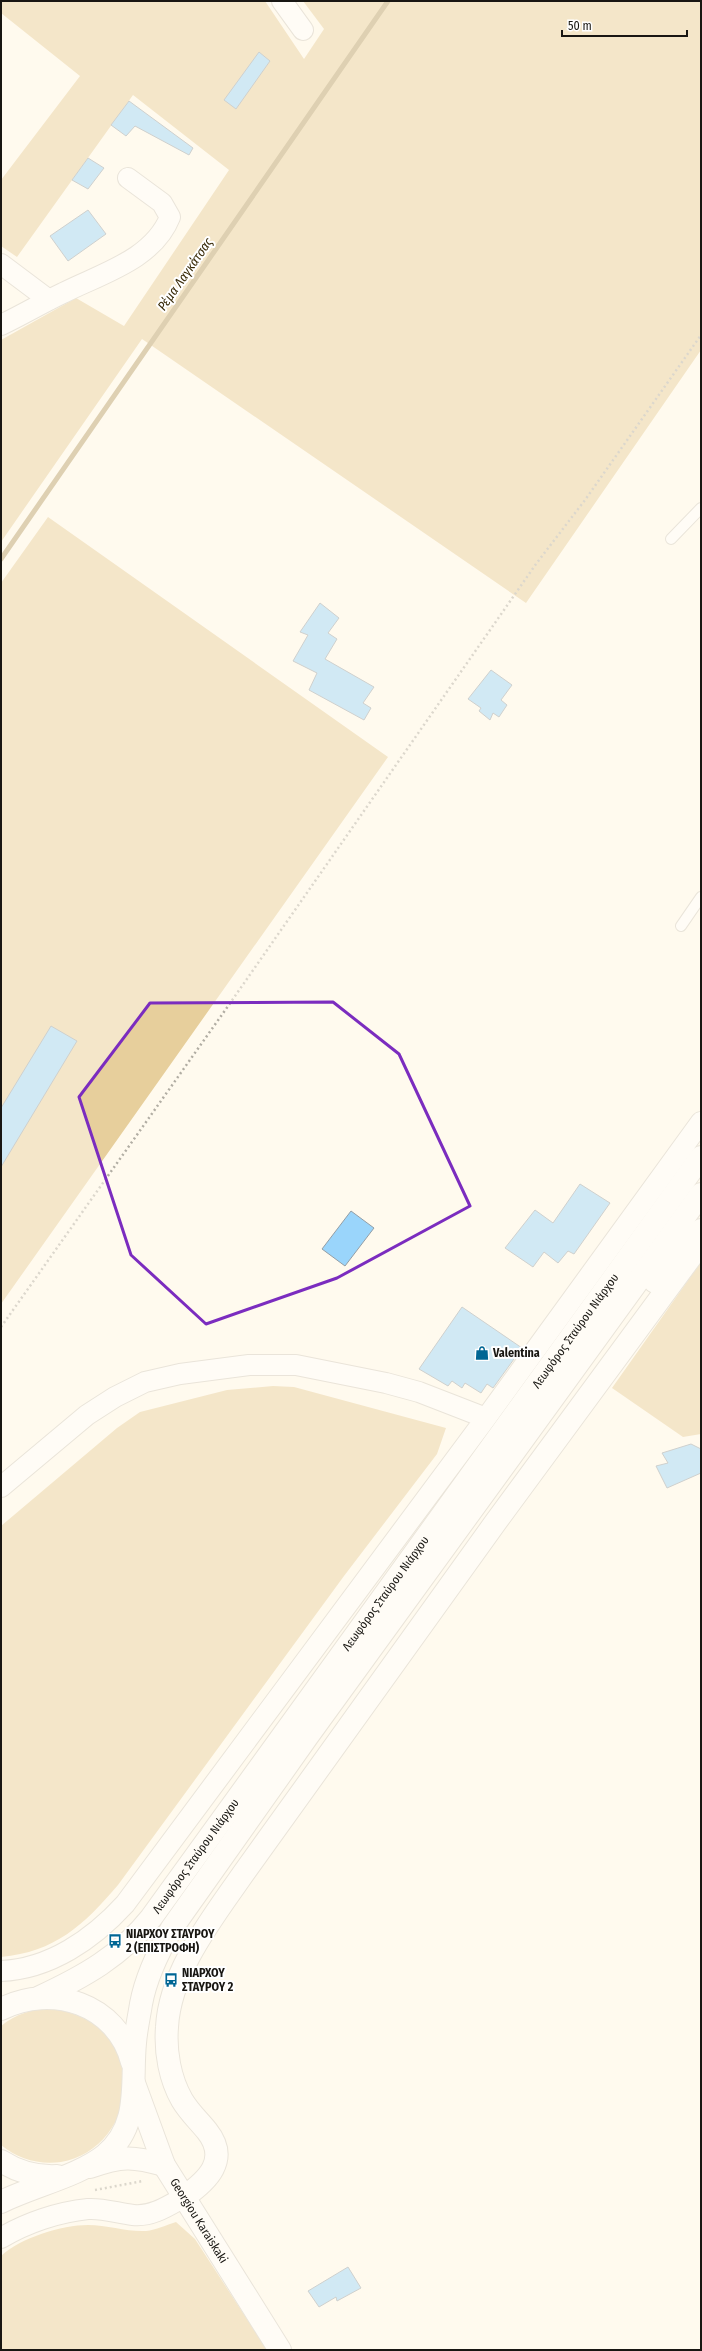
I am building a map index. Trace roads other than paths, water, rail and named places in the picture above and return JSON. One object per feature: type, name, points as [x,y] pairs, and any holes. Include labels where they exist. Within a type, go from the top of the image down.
[{"type":"main road","name":"Λεωφόρος Σταύρου Νιάρχου","points":[[1,2009],[14,2003],[40,1997],[102,1965],[131,1941],[151,1918],[701,1157]]},
{"type":"main road","name":"Λεωφόρος Σταύρου Νιάρχου","points":[[1,2202],[64,2175],[86,2168],[108,2152],[124,2133],[132,2113],[135,2042],[144,1990],[156,1958],[172,1928],[600,1332],[701,1194]]},
{"type":"main road","points":[[600,1332],[634,1307],[690,1237],[701,1230]]},
{"type":"main road","points":[[184,2197],[208,2178],[214,2168],[216,2159],[212,2139],[179,2093],[168,2056],[168,2015],[174,1993],[192,1950],[203,1931],[243,1874],[495,1523],[701,1242]]},
{"type":"main road","name":"Λεωφόρος Σταύρου Νιάρχου","points":[[40,1997],[56,1998],[79,2004],[96,2012],[108,2021],[124,2041],[134,2078]]},
{"type":"main road","name":"Georgiou Karaiskaki","points":[[134,2078],[164,2165],[280,2350]]},
{"type":"main road","points":[[86,2168],[110,2159],[127,2157],[164,2165]]},
{"type":"main road","name":"Λεωφόρος Σταύρου Νιάρχου","points":[[1,2161],[22,2172],[34,2175],[64,2175]]},
{"type":"street","points":[[282,1],[302,30]]},
{"type":"street","points":[[1,325],[49,300],[107,274],[148,246],[166,226],[170,217],[162,203],[128,178]]},
{"type":"street","points":[[1,264],[49,300]]},
{"type":"street","points":[[1,1971],[24,1969],[39,1964],[77,1946],[101,1928],[126,1904],[486,1418],[701,1122]]},
{"type":"street","points":[[1,1487],[87,1415],[114,1397],[145,1382],[180,1374],[249,1365],[296,1365],[386,1383],[419,1392],[486,1418]]},
{"type":"street","points":[[1,2238],[27,2224],[73,2211],[104,2209],[143,2215],[164,2209],[184,2197]]},
{"type":"lane","points":[[671,539],[701,508]]},
{"type":"lane","points":[[681,926],[701,897]]},
{"type":"waterway","name":"Ρέμα Λαγκάτσας","points":[[1,559],[388,1]]},
{"type":"place","name":"Valentina","points":[[482,1353]]},
{"type":"place","name":"ΝΙΑΡΧΟΥ ΣΤΑΥΡΟΥ 2 (ΕΠΙΣΤΡΟΦΗ)","points":[[115,1941]]},
{"type":"place","name":"ΝΙΑΡΧΟΥ ΣΤΑΥΡΟΥ 2","points":[[171,1980]]}]
